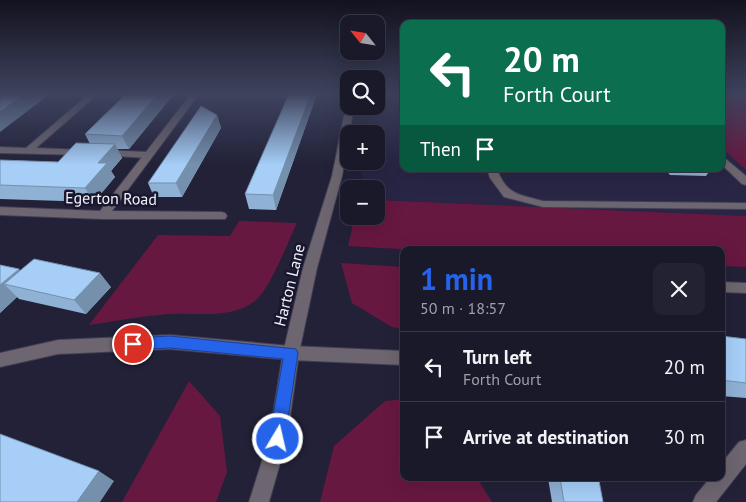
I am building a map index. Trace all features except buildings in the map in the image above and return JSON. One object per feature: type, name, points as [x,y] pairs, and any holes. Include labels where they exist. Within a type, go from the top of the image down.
[{"type":"street","points":[[28,151],[67,117]]},
{"type":"street","points":[[103,215],[176,117]]},
{"type":"street","name":"Harton Lane","points":[[259,502],[278,439],[291,353],[310,268],[337,176],[348,117]]},
{"type":"street","points":[[0,150],[148,155]]},
{"type":"street","points":[[725,162],[746,182]]},
{"type":"street","points":[[493,172],[508,196],[543,204],[746,206]]},
{"type":"street","name":"Egerton Road","points":[[0,211],[103,215],[221,216]]},
{"type":"street","points":[[725,287],[746,288]]},
{"type":"street","points":[[0,360],[58,347],[170,342],[291,353],[400,358]]},
{"type":"street","points":[[725,475],[746,449]]},
{"type":"street","points":[[703,502],[720,481]]},
{"type":"shaded area","points":[[369,117],[400,117],[400,172],[725,172],[725,117],[746,117],[746,216],[385,200],[385,180],[361,180],[362,170],[385,170],[385,125],[368,125]]},
{"type":"shaded area","points":[[725,117],[746,117],[746,170],[725,151]]},
{"type":"shaded area","points":[[385,200],[746,216],[746,267],[725,266],[725,246],[400,246],[400,249],[348,246],[353,225],[385,225]]},
{"type":"shaded area","points":[[239,221],[297,223],[273,276],[255,301],[235,311],[224,313],[169,314],[89,325],[158,235],[230,236]]},
{"type":"shaded area","points":[[341,263],[400,267],[400,328],[392,327],[352,303]]},
{"type":"shaded area","points":[[189,381],[220,416],[227,472],[216,502],[122,502]]},
{"type":"shaded area","points":[[400,399],[400,481],[479,481],[492,502],[320,502],[334,446],[385,401]]},
{"type":"route","points":[[133,344],[170,342],[291,353],[278,439]]}]
